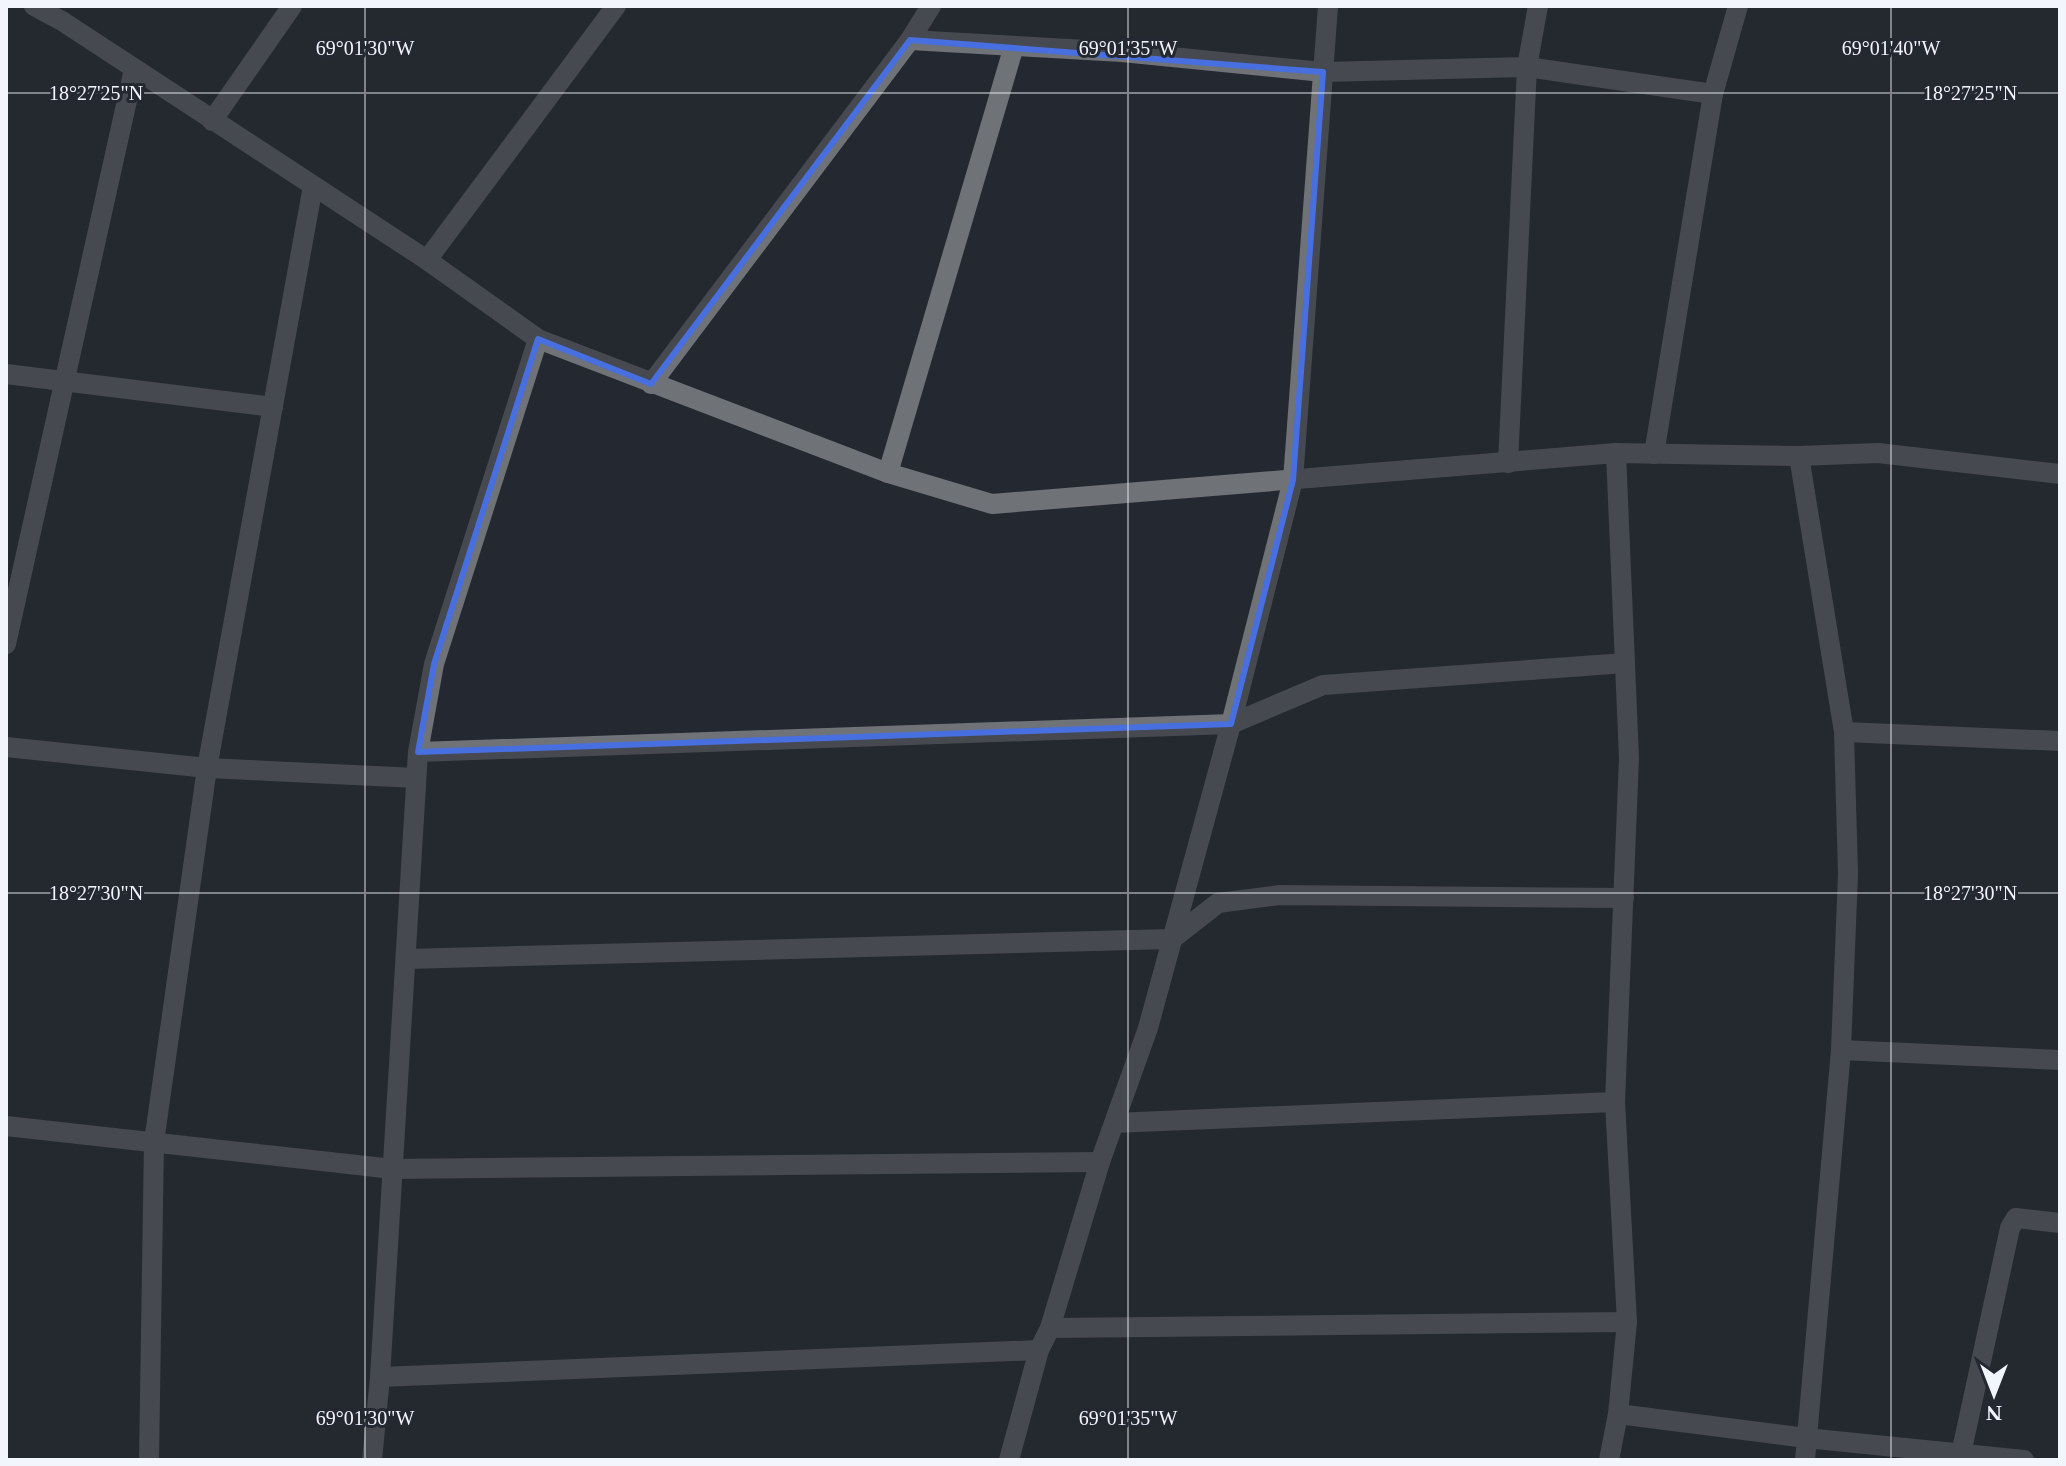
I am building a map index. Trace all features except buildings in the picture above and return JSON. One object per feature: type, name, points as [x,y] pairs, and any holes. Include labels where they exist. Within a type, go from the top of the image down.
[{"type":"street","points":[[34,6],[66,14],[134,69],[427,260],[538,339],[888,473],[992,504],[1616,453],[1799,456],[1878,453],[2060,474]]},
{"type":"street","points":[[212,121],[292,6]]},
{"type":"street","points":[[427,260],[616,6]]},
{"type":"street","points":[[651,384],[910,40],[931,6]]},
{"type":"street","points":[[1009,1460],[1039,1350],[1050,1328],[1100,1162],[1148,1028],[1231,724],[1293,480],[1328,6]]},
{"type":"street","points":[[1508,463],[1527,67],[1538,6]]},
{"type":"street","points":[[1654,454],[1713,94],[1738,6]]},
{"type":"street","points":[[910,40],[1122,52],[1323,72],[1527,67],[1713,94]]},
{"type":"street","points":[[888,473],[1014,46]]},
{"type":"street","points":[[6,644],[134,69]]},
{"type":"street","points":[[149,1460],[154,1142],[207,768],[313,186]]},
{"type":"street","points":[[372,1460],[380,1377],[418,752],[434,664],[538,339]]},
{"type":"street","points":[[6,374],[273,407]]},
{"type":"street","points":[[1609,1460],[1618,1414],[1627,1322],[1615,1102],[1629,758],[1616,453]]},
{"type":"street","points":[[1799,456],[1844,732],[1848,874],[1841,1050],[1805,1460]]},
{"type":"street","points":[[418,752],[1231,724],[1323,685],[1625,663]]},
{"type":"street","points":[[1844,732],[2060,741]]},
{"type":"street","points":[[6,747],[207,768],[416,778]]},
{"type":"street","points":[[406,959],[1172,939],[1218,903],[1280,895],[1624,898]]},
{"type":"street","points":[[1841,1050],[2060,1060]]},
{"type":"street","points":[[1114,1123],[1615,1102]]},
{"type":"street","points":[[6,1126],[393,1169],[1100,1162]]},
{"type":"street","points":[[1961,1454],[2010,1228],[2016,1218],[2060,1223]]},
{"type":"street","points":[[1050,1328],[1627,1322]]},
{"type":"street","points":[[380,1377],[1039,1350]]},
{"type":"street","points":[[1618,1414],[1806,1438],[2024,1460]]},
{"type":"highlighted area","points":[[910,40],[1323,72],[1293,480],[1231,724],[418,752],[434,664],[538,339],[651,384]]}]
